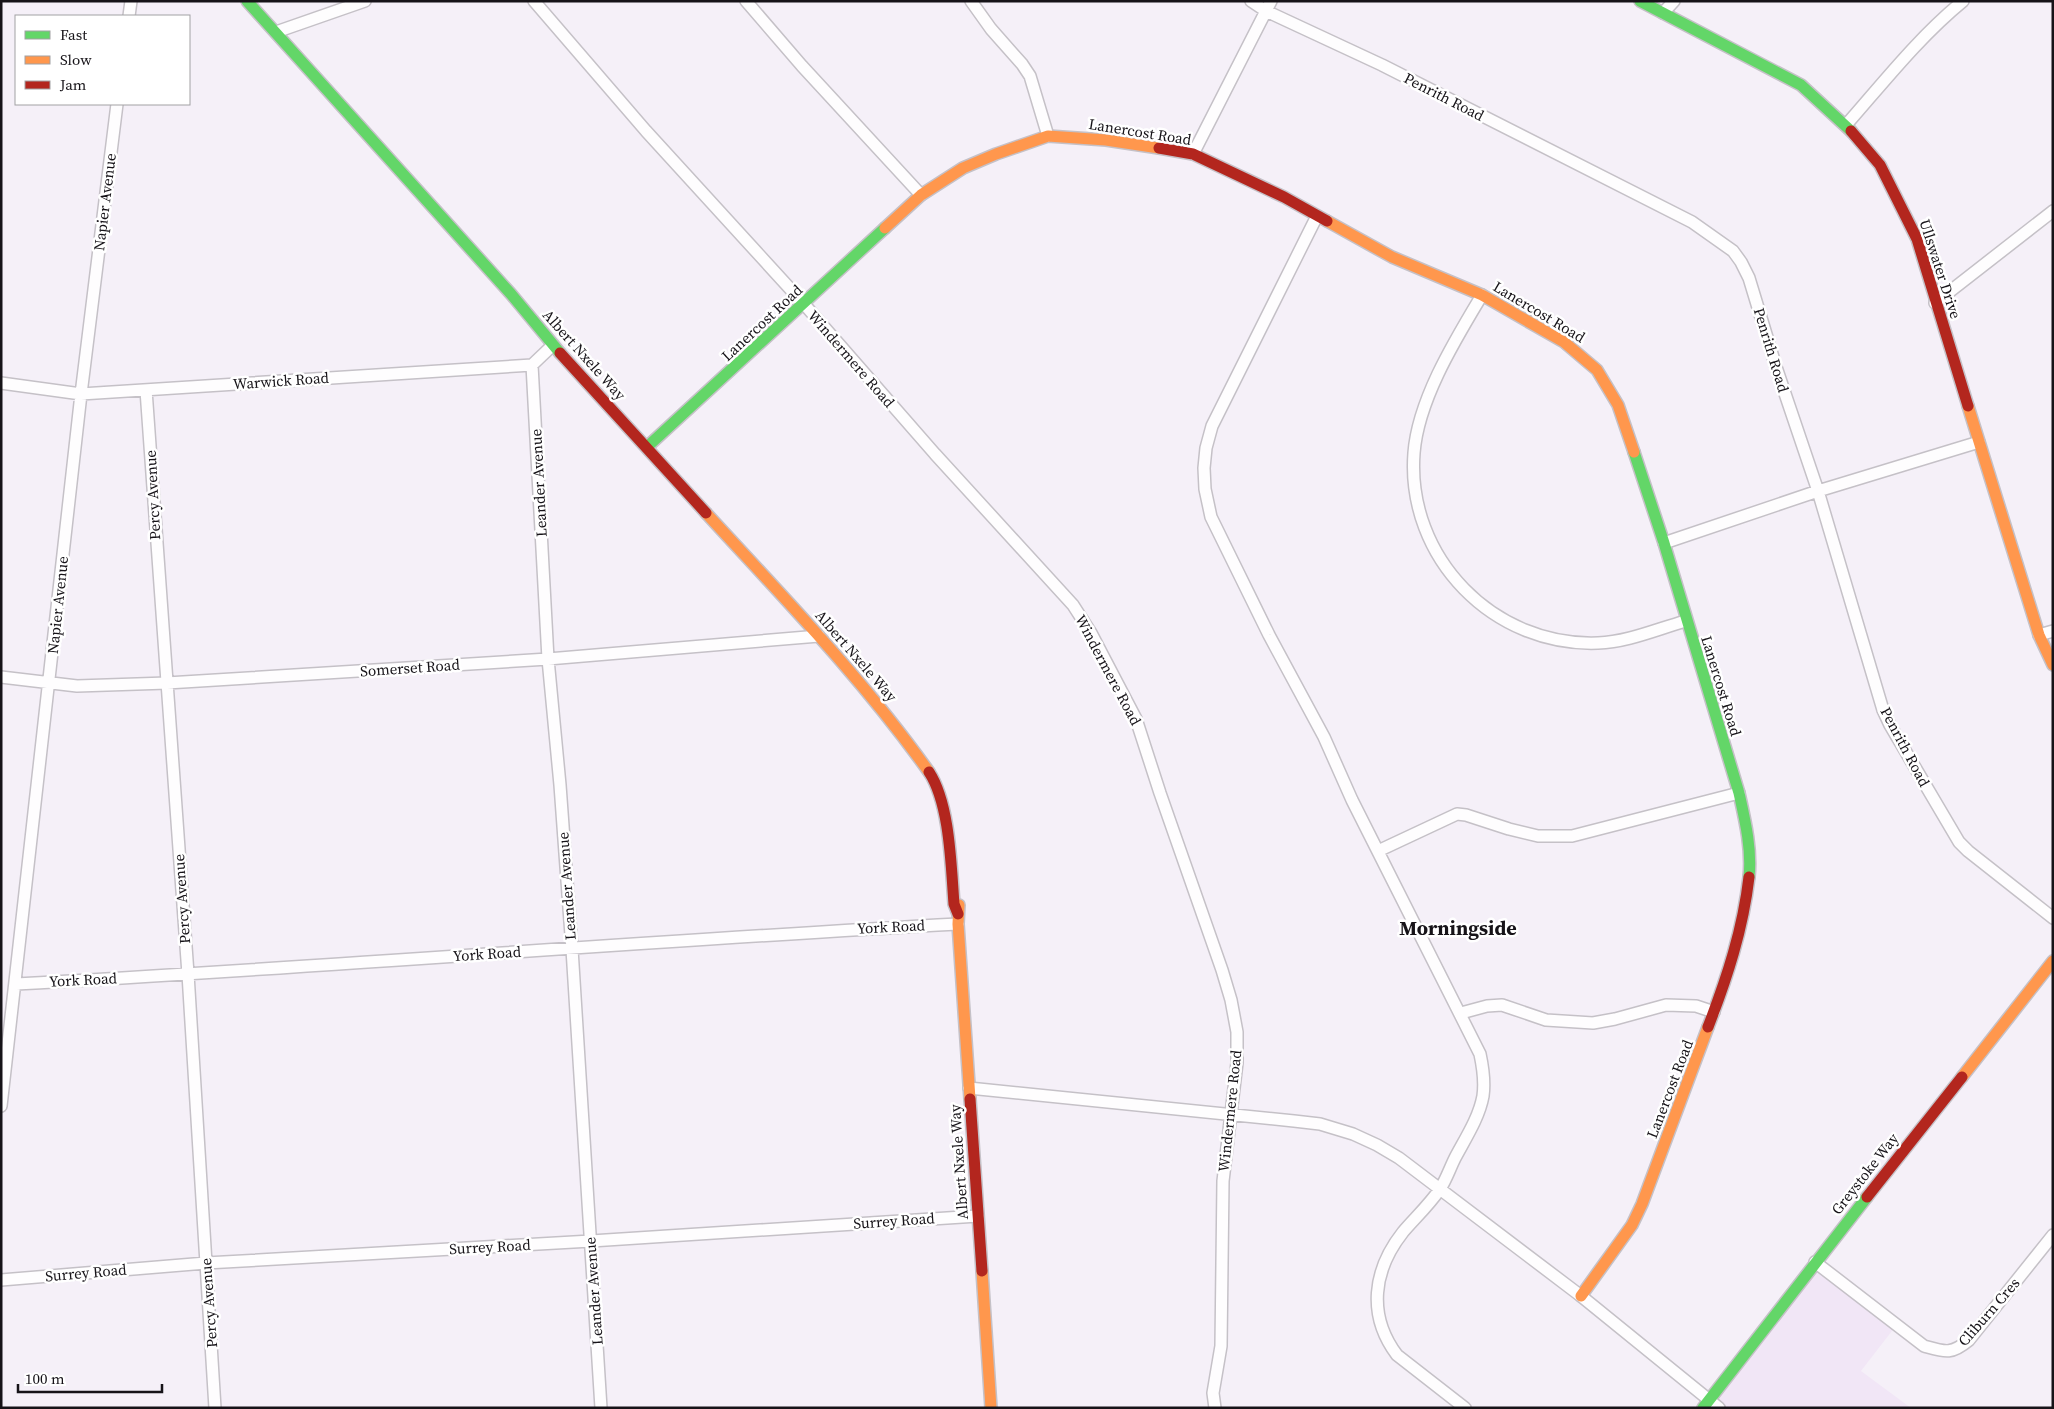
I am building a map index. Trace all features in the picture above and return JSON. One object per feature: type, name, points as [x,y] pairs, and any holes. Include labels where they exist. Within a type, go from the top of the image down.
[{"type":"street","points":[[129,15],[131,1]]},
{"type":"street","name":"Albert Nxele Way","points":[[247,1],[511,294],[553,344],[820,636],[899,730],[912,738],[940,776],[949,798],[947,810],[960,903],[958,919],[991,1408]]},
{"type":"street","points":[[276,32],[365,1]]},
{"type":"street","name":"Windermere Road","points":[[534,1],[646,131],[804,304],[935,454],[1073,606],[1091,633],[1123,692],[1144,737],[1160,793],[1231,1000],[1237,1032],[1237,1063],[1223,1181],[1221,1346],[1213,1393],[1215,1408]]},
{"type":"street","points":[[746,1],[802,66],[921,195]]},
{"type":"street","points":[[972,1],[991,29],[1022,64],[1030,76],[1048,136]]},
{"type":"street","name":"Penrith Road","points":[[1251,1],[1268,6],[1382,66],[1692,222],[1733,251],[1749,278],[1779,377],[1818,491],[1890,725],[1959,842],[1968,852],[2053,918]]},
{"type":"street","name":"Ullswater Drive","points":[[1640,1],[1801,85],[1846,125],[1880,165],[1901,204],[1916,239],[2039,636],[2053,664]]},
{"type":"street","points":[[1663,13],[1674,1]]},
{"type":"street","points":[[1846,125],[1946,15],[1963,1]]},
{"type":"street","points":[[1193,154],[1268,6]]},
{"type":"street","name":"Napier Avenue","points":[[1,1106],[81,394],[118,105]]},
{"type":"street","name":"Lanercost Road","points":[[647,447],[921,195],[963,168],[1048,136],[1106,140],[1193,154],[1276,193],[1392,256],[1482,295],[1564,342],[1597,370],[1618,406],[1664,543],[1739,793],[1746,825],[1750,868],[1745,909],[1733,955],[1714,1012],[1642,1204],[1632,1224],[1581,1296]]},
{"type":"street","points":[[1935,303],[2053,211]]},
{"type":"street","points":[[1317,216],[1212,426],[1206,448],[1204,468],[1205,490],[1210,518],[1269,635],[1324,737],[1352,800],[1480,1054],[1484,1078],[1480,1109],[1440,1189],[1393,1246],[1377,1282],[1376,1296],[1381,1323],[1388,1344],[1397,1355],[1465,1408]]},
{"type":"street","points":[[1482,295],[1454,342],[1433,387],[1420,421],[1414,452],[1413,476],[1416,497],[1427,536],[1434,551],[1464,591],[1490,611],[1533,633],[1553,639],[1597,643],[1618,641],[1686,621]]},
{"type":"street","points":[[532,365],[553,344]]},
{"type":"street","name":"Warwick Road","points":[[1,383],[81,394],[532,365]]},
{"type":"street","name":"Leander Avenue","points":[[532,365],[548,659],[560,785],[572,949],[601,1408]]},
{"type":"street","name":"Percy Avenue","points":[[146,390],[188,974],[215,1408]]},
{"type":"street","points":[[1664,543],[1818,491],[1979,442]]},
{"type":"street","points":[[2039,636],[2053,630]]},
{"type":"street","name":"Somerset Road","points":[[1,677],[77,686],[167,683],[548,659],[820,636]]},
{"type":"street","points":[[1378,851],[1457,814],[1538,836],[1572,836],[1739,793]]},
{"type":"street","name":"York Road","points":[[16,984],[572,949],[958,919]]},
{"type":"street","name":"Greystoke Way","points":[[1706,1404],[2053,961]]},
{"type":"street","points":[[1461,1013],[1486,1006],[1502,1005],[1546,1020],[1593,1024],[1615,1020],[1666,1005],[1696,1006],[1714,1012]]},
{"type":"street","points":[[969,1088],[1320,1124],[1353,1134],[1399,1158],[1581,1296],[1706,1404],[1719,1408]]},
{"type":"street","name":"Surrey Road","points":[[1,1280],[206,1263],[978,1216]]},
{"type":"street","name":"Cliburn Cres","points":[[1816,1262],[1924,1346],[1943,1352],[1958,1349],[1969,1340],[2053,1235]]},
{"type":"shaded area","points":[[1818,1268],[1895,1327],[1861,1371],[1911,1408],[1724,1408],[1715,1401]]},
{"type":"traffic: fast","points":[[247,1],[511,294],[560,353]]},
{"type":"traffic: fast","points":[[1640,1],[1801,85],[1851,131]]},
{"type":"traffic: fast","points":[[647,447],[885,228]]},
{"type":"traffic: fast","points":[[1634,452],[1664,543],[1739,793],[1749,845],[1749,877]]},
{"type":"traffic: fast","points":[[1703,1408],[1867,1197]]},
{"type":"traffic: slow","points":[[885,228],[921,195],[963,168],[1048,136],[1106,140],[1159,148]]},
{"type":"traffic: slow","points":[[1327,221],[1392,257],[1482,295],[1564,342],[1597,370],[1618,405],[1634,452]]},
{"type":"traffic: slow","points":[[1968,406],[2039,635],[2053,665]]},
{"type":"traffic: slow","points":[[706,513],[850,671],[929,772]]},
{"type":"traffic: slow","points":[[959,905],[958,924],[970,1099]]},
{"type":"traffic: slow","points":[[1962,1077],[2053,961]]},
{"type":"traffic: slow","points":[[1581,1296],[1632,1225],[1642,1204],[1708,1027]]},
{"type":"traffic: slow","points":[[982,1271],[991,1408]]},
{"type":"traffic: jam","points":[[1851,131],[1880,165],[1917,239],[1968,406]]},
{"type":"traffic: jam","points":[[1159,148],[1193,154],[1284,197],[1327,221]]},
{"type":"traffic: jam","points":[[560,353],[706,513]]},
{"type":"traffic: jam","points":[[929,772],[936,785],[945,818],[954,904],[958,914]]},
{"type":"traffic: jam","points":[[1708,1027],[1733,953],[1743,915],[1749,877]]},
{"type":"traffic: jam","points":[[1867,1197],[1962,1077]]},
{"type":"traffic: jam","points":[[970,1099],[982,1271]]},
{"type":"district","name":"Morningside","points":[[1458,928]]}]
